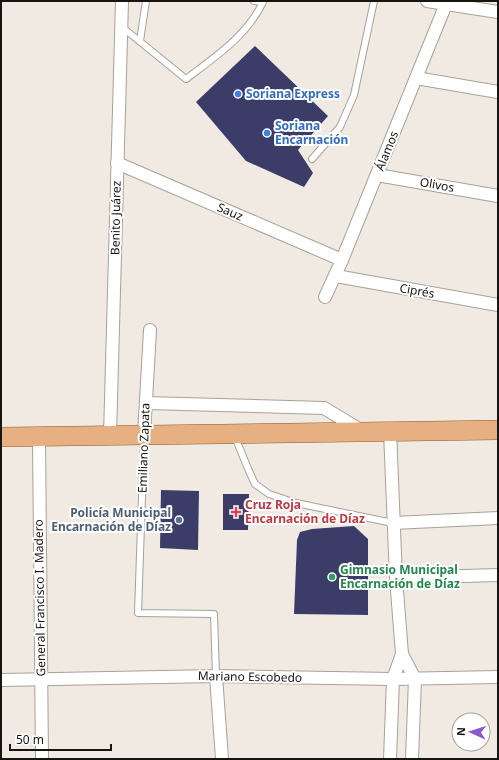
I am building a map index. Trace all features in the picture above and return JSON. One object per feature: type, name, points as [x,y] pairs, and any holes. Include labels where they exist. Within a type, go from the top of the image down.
[{"type":"main road","points":[[1,437],[498,430]]},
{"type":"street","name":"Benito Juárez","points":[[110,436],[122,1]]},
{"type":"street","points":[[427,1],[498,12]]},
{"type":"street","name":"Álamos","points":[[325,297],[336,276],[446,4]]},
{"type":"street","points":[[416,78],[498,92]]},
{"type":"street","name":"Sauz","points":[[117,163],[342,260]]},
{"type":"street","name":"Olivos","points":[[377,175],[498,196]]},
{"type":"street","name":"Ciprés","points":[[336,276],[498,305]]},
{"type":"street","name":"Emiliano Zapata","points":[[144,435],[150,330]]},
{"type":"street","points":[[146,403],[324,408],[363,432]]},
{"type":"street","points":[[390,431],[393,523],[402,654],[415,679],[412,759]]},
{"type":"street","name":"General Francisco I. Madero","points":[[39,437],[42,759]]},
{"type":"street","points":[[393,523],[498,518]]},
{"type":"street","points":[[396,578],[498,575]]},
{"type":"street","points":[[390,759],[393,680],[402,654]]},
{"type":"street","points":[[216,676],[222,759]]},
{"type":"street","name":"Mariano Escobedo","points":[[1,680],[216,676],[393,680],[498,677]]},
{"type":"lane","points":[[140,41],[146,1]]},
{"type":"lane","points":[[121,26],[186,79],[228,47],[252,22],[263,2],[254,1]]},
{"type":"lane","points":[[312,159],[340,127],[354,95],[374,1]]},
{"type":"lane","points":[[234,434],[255,484],[269,494],[296,503],[393,523]]},
{"type":"lane","name":"Emiliano Zapata","points":[[144,435],[138,613],[214,614],[216,676]]},
{"type":"building","name":"Soriana Encarnación","points":[[255,46],[328,116],[298,150],[313,173],[304,187],[246,161],[196,102]]},
{"type":"building","name":"Policía Municipal Encarnación de Díaz","points":[[161,490],[199,491],[198,550],[160,548]]},
{"type":"building","name":"Cruz Roja Encarnación de Díaz","points":[[223,494],[249,494],[248,530],[223,530]]},
{"type":"building","name":"Gimnasio Municipal Encarnación de Díaz","points":[[354,526],[368,539],[368,615],[294,614],[297,540],[300,532],[312,529]]},
{"type":"place","name":"Soriana Express","points":[[238,94]]},
{"type":"place","name":"Soriana Encarnación","points":[[267,133]]},
{"type":"place","name":"Cruz Roja Encarnación de Díaz","points":[[236,512]]},
{"type":"place","name":"Policía Municipal Encarnación de Díaz","points":[[179,520]]},
{"type":"place","name":"Gimnasio Municipal Encarnación de Díaz","points":[[332,577]]}]
